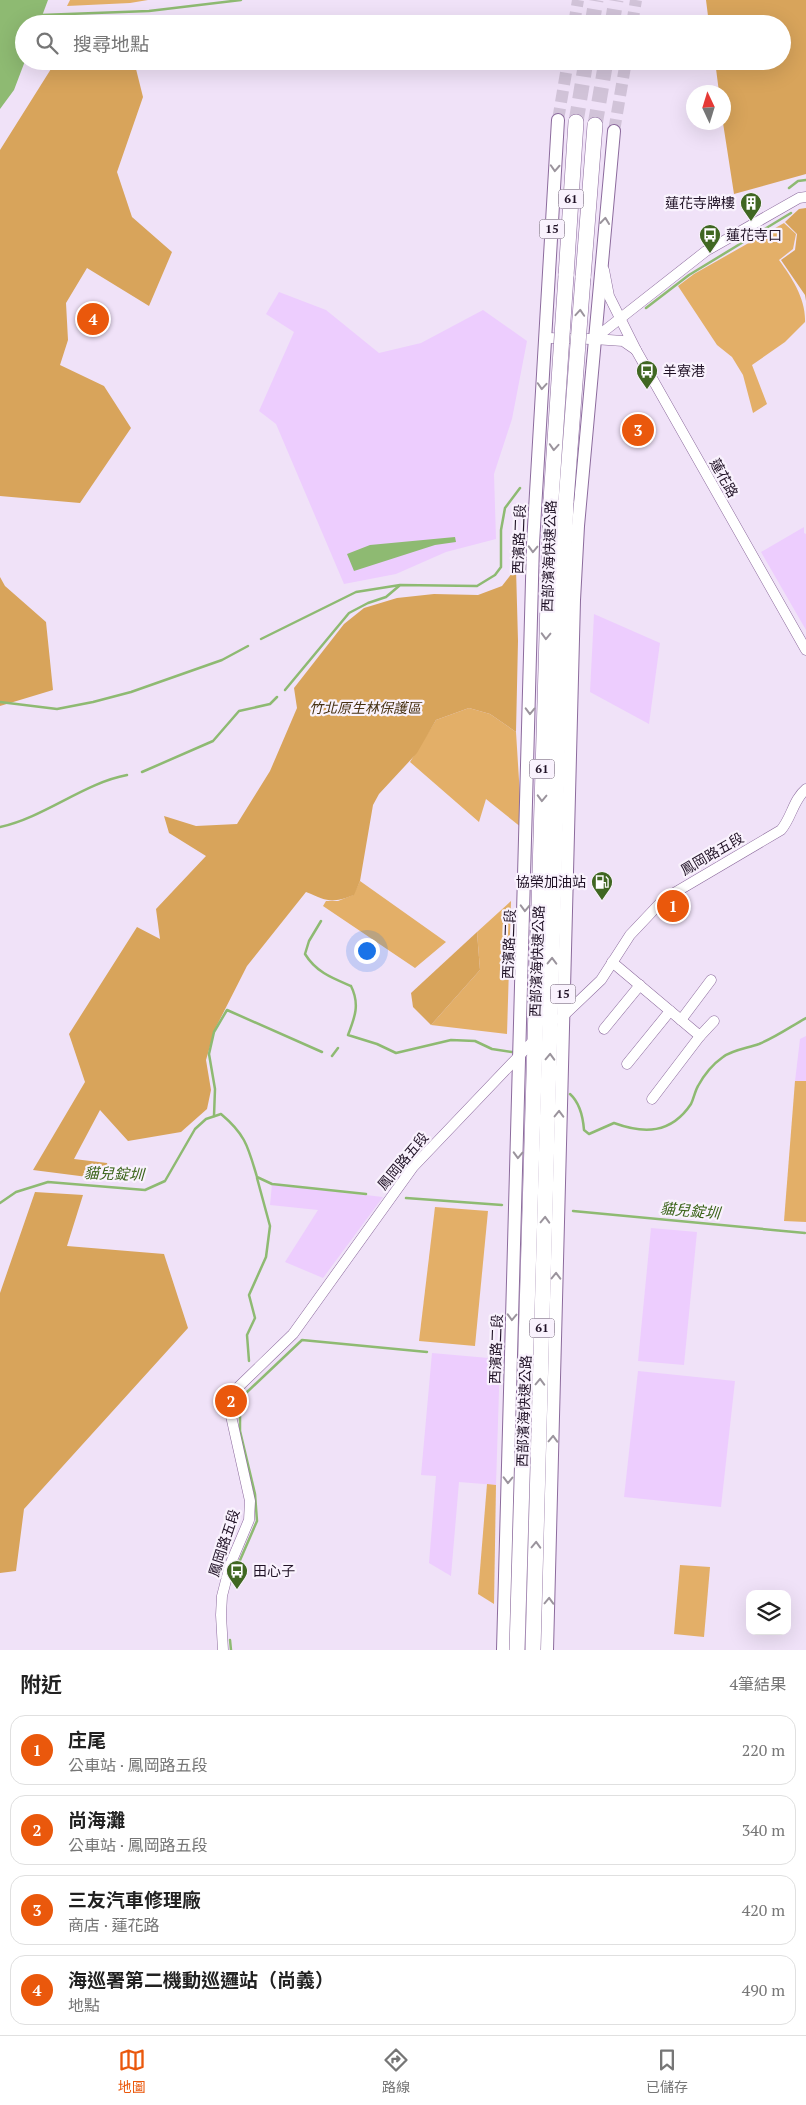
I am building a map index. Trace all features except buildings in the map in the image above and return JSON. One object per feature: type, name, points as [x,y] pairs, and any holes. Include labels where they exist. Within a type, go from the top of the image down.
[{"type":"highway","name":"西部濱海快速公路","points":[[517,1650],[535,1039],[566,276],[576,122]]},
{"type":"highway","name":"西部濱海快速公路","points":[[533,1650],[560,656],[558,500],[583,278],[595,125]]},
{"type":"main road","name":"西濱路二段","points":[[504,1650],[533,544],[558,120]]},
{"type":"main road","name":"15","points":[[547,1650],[574,600],[578,526],[601,254],[614,131]]},
{"type":"street","points":[[594,339],[706,251],[799,198],[806,197]]},
{"type":"street","name":"蓮花路","points":[[601,254],[609,296],[636,350],[806,650]]},
{"type":"street","points":[[545,338],[622,341],[636,350]]},
{"type":"street","name":"鳳岡路五段","points":[[223,1650],[220,1615],[222,1596],[230,1564],[249,1520],[250,1501],[227,1398],[293,1334],[414,1167],[535,1039],[601,980],[630,935],[664,899],[782,830],[788,821],[798,796],[806,789]]},
{"type":"street","points":[[612,962],[700,1036]]},
{"type":"street","points":[[681,1020],[711,980]]},
{"type":"street","points":[[604,1029],[640,985]]},
{"type":"street","points":[[627,1064],[670,1011]]},
{"type":"street","points":[[652,1099],[700,1036],[714,1021]]},
{"type":"shaded area","points":[[0,0],[48,0],[42,15],[15,15],[15,70],[22,70],[14,90],[0,109]]},
{"type":"shaded area","points":[[70,0],[148,0],[130,3],[67,6]]},
{"type":"shaded area","points":[[784,223],[796,234],[793,249],[779,260],[801,297],[805,322],[785,342],[752,365],[767,404],[753,413],[743,375],[732,357],[717,345],[678,286],[694,274]]},
{"type":"shaded area","points":[[279,292],[326,310],[379,353],[421,343],[483,310],[527,341],[512,419],[494,474],[496,539],[446,552],[396,574],[344,584],[276,424],[259,411],[294,332],[266,314]]},
{"type":"shaded area","points":[[804,527],[804,533],[806,534],[806,630],[761,552]]},
{"type":"shaded area","points":[[455,537],[456,542],[435,545],[354,571],[347,554],[370,545]]},
{"type":"shaded area","points":[[594,614],[660,643],[649,724],[590,692]]},
{"type":"shaded area","points":[[469,708],[490,714],[516,732],[522,828],[486,799],[479,822],[410,762],[436,720]]},
{"type":"shaded area","points":[[360,881],[446,942],[415,968],[323,906],[326,901],[338,901],[353,895]]},
{"type":"shaded area","points":[[511,901],[507,1034],[431,1025],[480,970],[477,932]]},
{"type":"shaded area","points":[[806,1036],[806,1081],[795,1081],[800,1039]]},
{"type":"shaded area","points":[[795,1081],[806,1081],[806,1222],[784,1221]]},
{"type":"shaded area","points":[[272,1184],[383,1197],[323,1278],[285,1262],[318,1210],[270,1205]]},
{"type":"shaded area","points":[[435,1207],[488,1211],[475,1346],[419,1341]]},
{"type":"shaded area","points":[[651,1228],[697,1232],[684,1365],[638,1361]]},
{"type":"shaded area","points":[[432,1353],[500,1359],[496,1485],[459,1482],[451,1576],[429,1563],[436,1476],[421,1475]]},
{"type":"shaded area","points":[[638,1371],[735,1381],[721,1507],[624,1497]]},
{"type":"shaded area","points":[[487,1484],[496,1485],[494,1604],[478,1594]]},
{"type":"shaded area","points":[[680,1565],[710,1567],[704,1637],[674,1634]]},
{"type":"green space","points":[[706,0],[806,0],[806,174],[734,194],[724,130],[731,130],[731,85],[718,85],[716,70],[791,70],[791,15],[708,15]]},
{"type":"green space","points":[[50,70],[136,70],[143,97],[117,172],[132,217],[172,252],[149,306],[87,268],[66,303],[68,340],[60,365],[104,386],[131,428],[80,503],[0,496],[0,150]]},
{"type":"green space","points":[[806,208],[806,301],[805,295],[781,260],[795,250],[797,234],[785,222],[799,209]]},
{"type":"green space","name":"竹北原生林保護區","points":[[516,568],[518,641],[516,732],[490,714],[469,708],[436,720],[417,753],[379,794],[373,805],[360,881],[354,895],[339,900],[329,900],[306,892],[247,966],[215,1029],[206,1060],[211,1090],[207,1109],[181,1132],[128,1141],[100,1110],[74,1159],[107,1163],[111,1180],[33,1170],[85,1082],[69,1034],[137,927],[160,939],[156,909],[206,856],[169,833],[164,816],[196,826],[237,824],[270,771],[297,708],[294,688],[344,624],[364,608],[397,598],[434,594],[478,595],[502,586]]},
{"type":"green space","points":[[0,577],[5,586],[46,622],[53,690],[0,706]]},
{"type":"green space","points":[[477,932],[480,970],[431,1025],[413,1007],[411,993]]},
{"type":"green space","points":[[35,1192],[83,1195],[67,1246],[164,1254],[188,1328],[24,1509],[16,1571],[0,1573],[0,1293]]},
{"type":"waterway","points":[[41,15],[149,11],[241,0]]},
{"type":"waterway","points":[[789,188],[798,181],[806,180]]},
{"type":"waterway","points":[[646,308],[689,275],[791,213]]},
{"type":"waterway","points":[[261,639],[356,592],[400,585],[477,586],[495,575],[501,567],[501,530],[505,508],[520,488]]},
{"type":"waterway","points":[[285,690],[349,613],[368,603],[386,597],[399,586]]},
{"type":"waterway","points":[[0,702],[57,709],[93,702],[131,692],[222,660],[248,646]]},
{"type":"waterway","points":[[142,772],[213,741],[239,711],[270,704],[277,697]]},
{"type":"waterway","points":[[0,827],[33,816],[95,785],[127,775]]},
{"type":"waterway","points":[[321,921],[309,941],[305,954],[319,970],[351,986],[354,993],[356,1011],[348,1035],[377,1044],[396,1053],[451,1040],[475,1041],[492,1049],[512,1052]]},
{"type":"waterway","points":[[214,1116],[215,1089],[209,1054],[214,1032],[227,1010],[322,1052]]},
{"type":"waterway","points":[[570,1094],[580,1110],[584,1130],[589,1134],[614,1123],[625,1127],[646,1130],[666,1126],[683,1114],[691,1104],[703,1078],[719,1060],[731,1053],[759,1044],[806,1018]]},
{"type":"waterway","points":[[332,1056],[338,1048]]},
{"type":"waterway","name":"貓兒錠圳","points":[[0,1203],[16,1192],[48,1182],[145,1190],[165,1181],[195,1129],[206,1119],[221,1114],[241,1135],[251,1157],[257,1177],[272,1184],[366,1194]]},
{"type":"waterway","points":[[249,1361],[247,1335],[255,1318],[249,1295],[266,1257],[270,1226],[257,1178]]},
{"type":"waterway","name":"貓兒錠圳","points":[[406,1198],[502,1205]]},
{"type":"waterway","name":"貓兒錠圳","points":[[573,1211],[805,1233]]},
{"type":"waterway","points":[[231,1581],[257,1521],[255,1494],[240,1431],[240,1410],[246,1393],[302,1340],[427,1352]]},
{"type":"waterway","points":[[230,1640],[231,1650]]},
{"type":"tunnel","points":[[576,15],[578,0]]},
{"type":"tunnel","points":[[594,15],[596,0]]},
{"type":"tunnel","points":[[614,15],[616,0]]},
{"type":"tunnel","points":[[634,15],[636,0]]},
{"type":"tunnel","points":[[558,120],[566,70]]},
{"type":"tunnel","points":[[576,122],[585,70]]},
{"type":"tunnel","points":[[595,125],[604,70]]},
{"type":"tunnel","points":[[614,131],[624,70]]},
{"type":"place","name":"蓮花寺牌樓","points":[[751,222]]},
{"type":"place","name":"蓮花寺口","points":[[710,254]]},
{"type":"place","name":"海巡署第二機動巡邏站（尚義）","points":[[93,319]]},
{"type":"place","name":"羊寮港","points":[[647,390]]},
{"type":"place","name":"三友汽車修理廠","points":[[638,430]]},
{"type":"place","name":"協榮加油站","points":[[602,901]]},
{"type":"place","name":"庄尾","points":[[673,906]]},
{"type":"place","name":"尚海灘","points":[[231,1401]]},
{"type":"place","name":"田心子","points":[[237,1590]]}]
